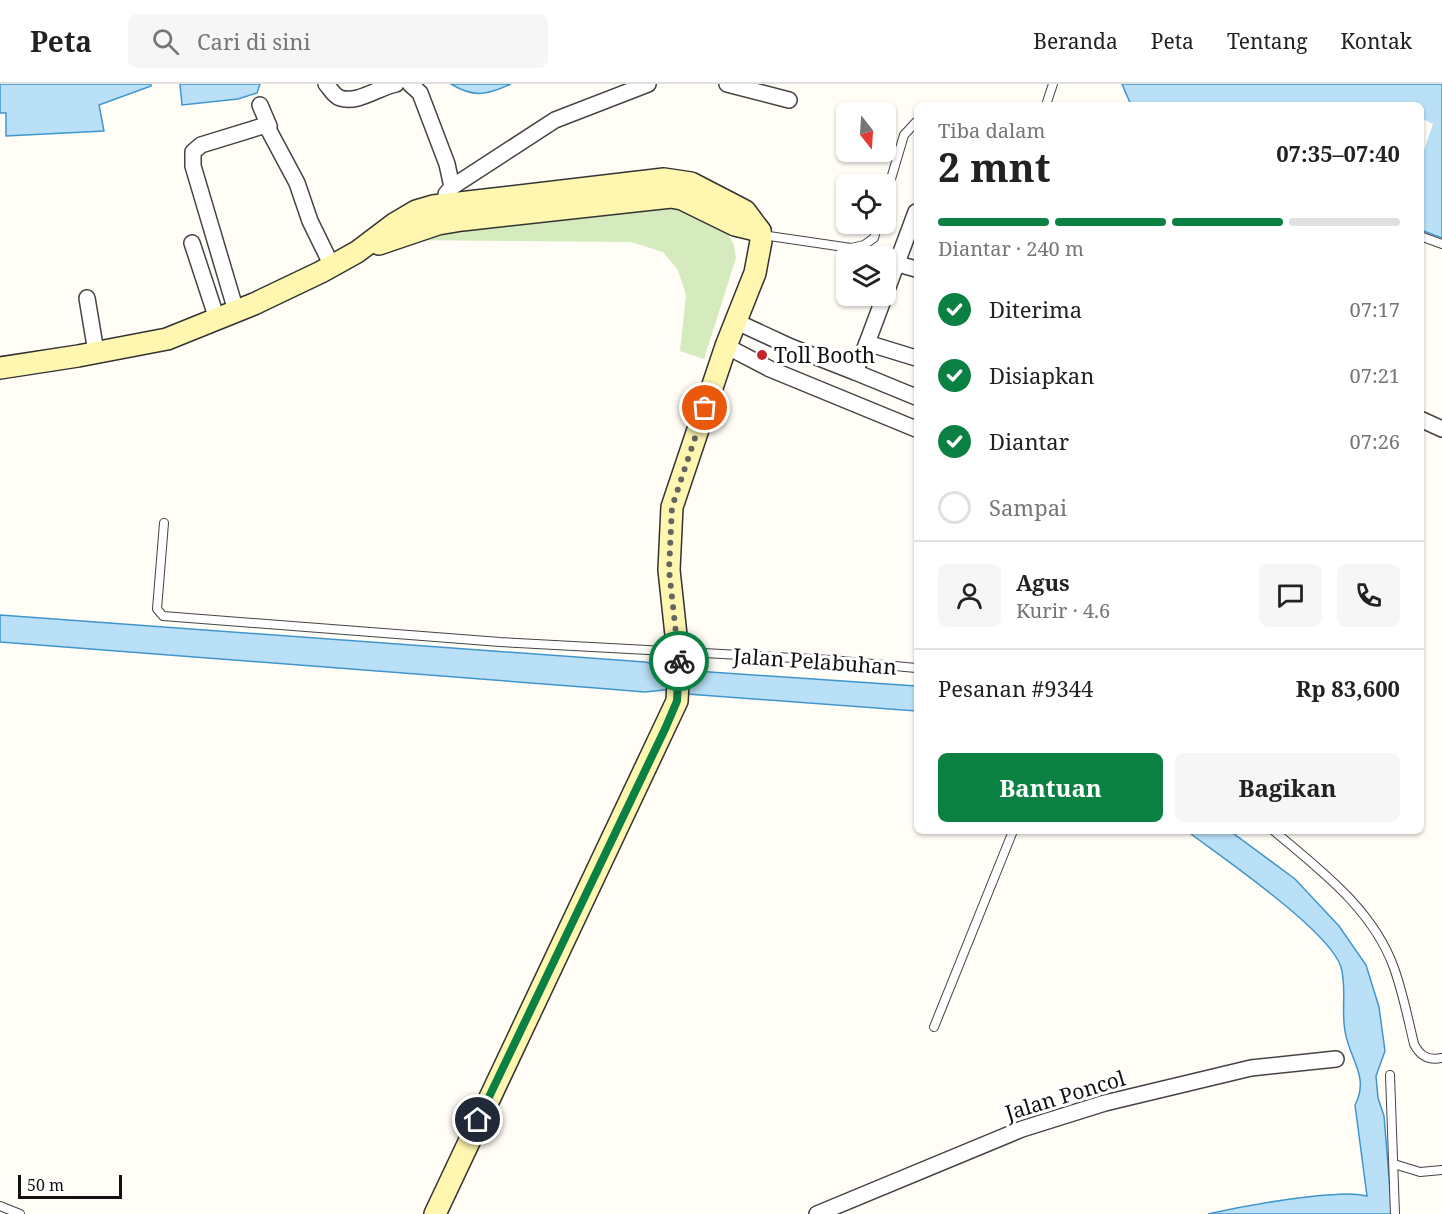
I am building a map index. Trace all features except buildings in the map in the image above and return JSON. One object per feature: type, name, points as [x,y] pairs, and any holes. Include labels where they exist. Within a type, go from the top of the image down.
[{"type":"main road","points":[[0,368],[167,339],[226,315],[332,266],[357,252],[394,224],[416,211],[446,205],[664,179],[675,188],[691,183],[745,211],[760,233],[755,273],[726,346],[672,507],[669,570],[678,658],[677,701],[435,1214]]},
{"type":"street","points":[[326,84],[336,95],[348,98],[396,84]]},
{"type":"street","points":[[410,84],[420,93],[447,164],[446,205]]},
{"type":"street","points":[[446,205],[555,120],[648,84]]},
{"type":"street","points":[[727,84],[789,100]]},
{"type":"street","points":[[260,105],[268,127],[297,183],[310,221],[332,266]]},
{"type":"street","points":[[226,315],[221,267],[192,158],[193,152],[201,145],[264,125],[268,127]]},
{"type":"street","points":[[855,372],[914,218]]},
{"type":"street","points":[[192,243],[226,315]]},
{"type":"street","points":[[898,264],[914,268]]},
{"type":"street","points":[[87,298],[96,352]]},
{"type":"street","points":[[737,322],[790,347],[914,396]]},
{"type":"street","points":[[867,343],[914,357]]},
{"type":"street","points":[[726,346],[770,369],[914,428]]},
{"type":"street","points":[[1424,421],[1442,429]]},
{"type":"street","name":"Jalan Poncol","points":[[817,1214],[1022,1129],[1105,1103],[1251,1068],[1336,1059]]},
{"type":"lane","points":[[1047,102],[1053,84]]},
{"type":"lane","points":[[892,174],[904,135],[914,124]]},
{"type":"lane","points":[[760,233],[851,248],[864,245],[874,234]]},
{"type":"lane","points":[[1424,237],[1442,244]]},
{"type":"lane","name":"Jalan Pelabuhan","points":[[164,523],[157,609],[163,616],[678,658],[831,660],[914,668]]},
{"type":"lane","points":[[934,1027],[1012,834]]},
{"type":"lane","points":[[1277,834],[1349,896],[1380,939],[1394,967],[1414,1044],[1419,1053],[1427,1058],[1442,1058]]},
{"type":"lane","points":[[1390,1076],[1395,1214]]},
{"type":"lane","points":[[1394,1164],[1420,1172],[1442,1170]]},
{"type":"lane","points":[[0,1206],[20,1214]]},
{"type":"green space","points":[[671,206],[697,215],[722,229],[734,246],[736,258],[704,359],[680,351],[686,295],[678,270],[663,252],[631,242],[401,240],[444,227]]},
{"type":"water","points":[[0,84],[151,84],[151,86],[99,105],[104,131],[6,136],[6,113],[0,113]]},
{"type":"water","points":[[180,84],[260,84],[257,93],[238,99],[182,105]]},
{"type":"water","points":[[451,84],[511,84],[488,93],[474,93]]},
{"type":"water","points":[[1122,84],[1442,84],[1442,238],[1424,231],[1424,102],[1130,102]]},
{"type":"water","points":[[0,615],[645,662],[681,670],[914,686],[914,711],[687,694],[673,689],[645,692],[0,642]]},
{"type":"water","points":[[1191,834],[1234,834],[1295,879],[1339,926],[1366,965],[1379,1007],[1385,1051],[1376,1076],[1378,1098],[1384,1116],[1392,1214],[1208,1214],[1315,1196],[1348,1194],[1367,1196],[1355,1105],[1359,1095],[1359,1076],[1345,1031],[1344,983],[1341,967],[1317,934],[1248,876]]},
{"type":"pier","points":[[1424,120],[1433,124],[1424,150]]},
{"type":"way so far","points":[[679,661],[669,570],[672,507],[705,408]]},
{"type":"place","name":"Toll Booth","points":[[762,355]]},
{"type":"route","points":[[478,1120],[665,729],[677,701],[679,661]]}]
